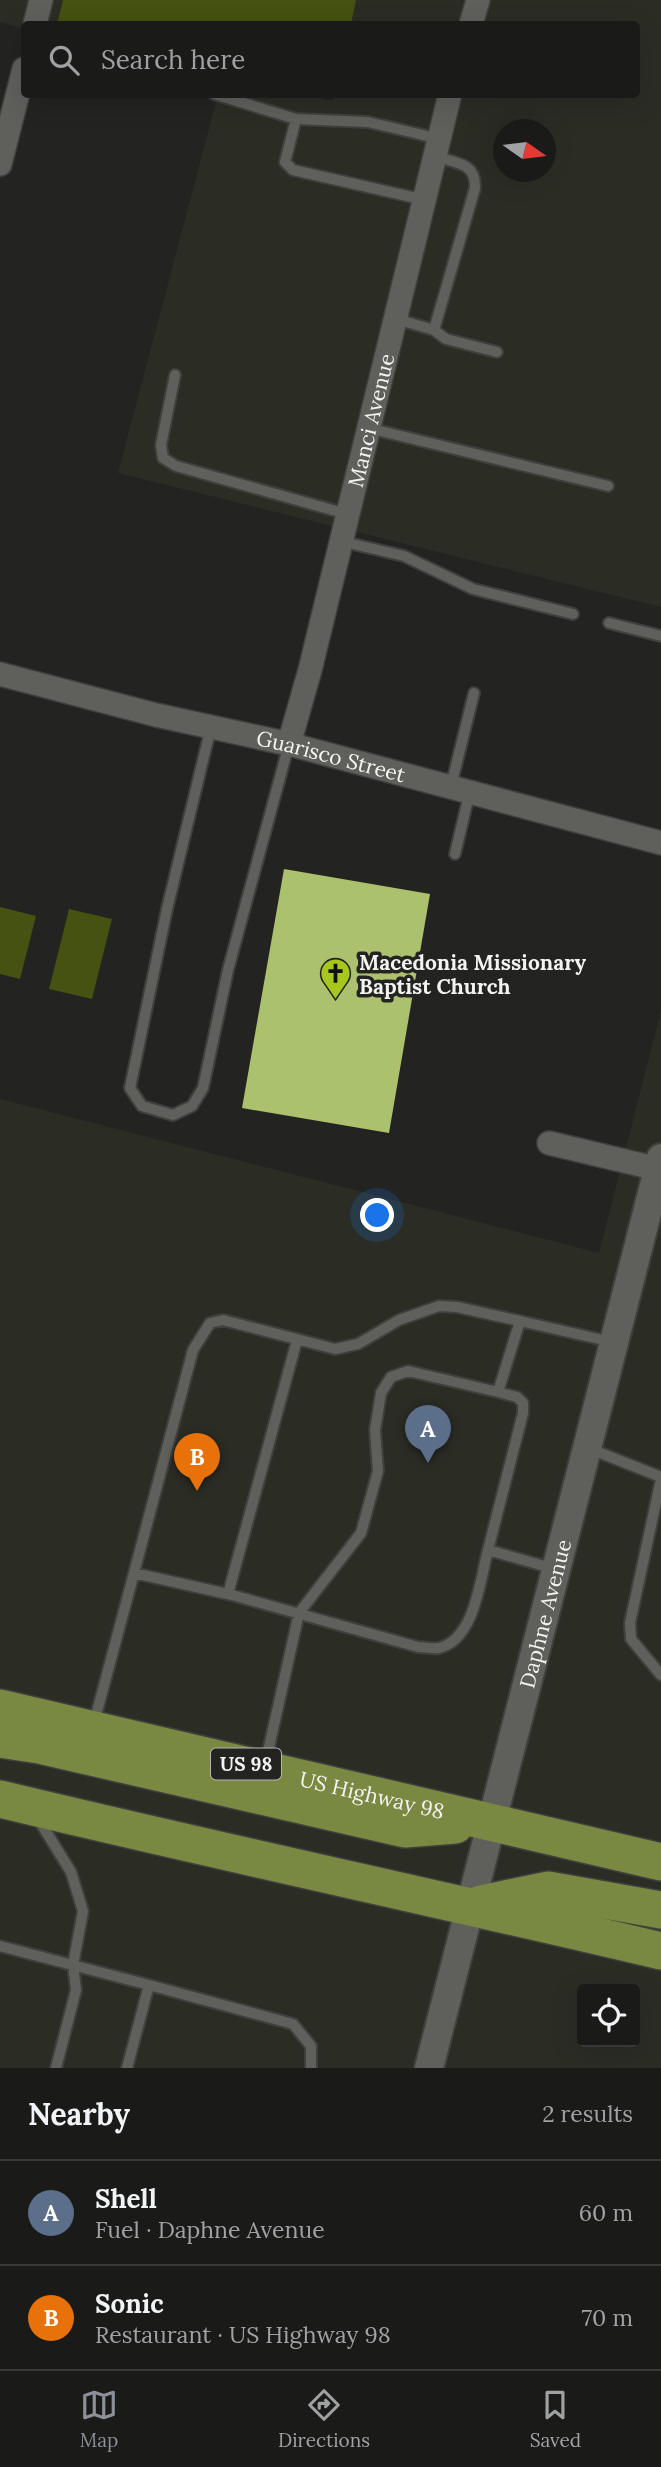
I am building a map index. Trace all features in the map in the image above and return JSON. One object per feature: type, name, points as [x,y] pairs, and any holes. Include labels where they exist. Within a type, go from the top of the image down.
[{"type":"main road","name":"US Highway 98","points":[[0,1708],[661,1862]]},
{"type":"main road","name":"US 98","points":[[0,1739],[39,1745],[405,1829],[491,1822]]},
{"type":"main road","points":[[15,1802],[661,1951]]},
{"type":"main road","points":[[470,1906],[548,1890],[661,1910]]},
{"type":"street","points":[[36,21],[41,0]]},
{"type":"street","points":[[472,21],[478,0]]},
{"type":"street","points":[[0,164],[21,81]]},
{"type":"street","name":"Manci Avenue","points":[[289,744],[310,670],[449,98]]},
{"type":"street","name":"Guarisco Street","points":[[0,674],[289,744],[661,843]]},
{"type":"street","points":[[549,1143],[660,1163]]},
{"type":"street","name":"Daphne Avenue","points":[[429,2068],[660,1163]]},
{"type":"lane","points":[[227,98],[296,119],[368,122],[438,148],[470,169],[475,176],[475,188],[434,330]]},
{"type":"lane","points":[[296,119],[285,162],[293,170],[425,200]]},
{"type":"lane","points":[[396,319],[434,330],[446,339],[497,352]]},
{"type":"lane","points":[[175,375],[161,445],[163,458],[176,466],[347,513]]},
{"type":"lane","points":[[368,428],[608,486]]},
{"type":"lane","points":[[340,541],[404,556],[473,589],[573,614]]},
{"type":"lane","points":[[609,623],[661,636]]},
{"type":"lane","points":[[455,854],[474,693]]},
{"type":"lane","points":[[211,727],[167,909],[130,1088],[142,1106],[173,1115],[192,1107],[203,1088],[228,970],[289,744]]},
{"type":"lane","points":[[93,1730],[193,1350],[210,1323],[223,1320],[335,1349],[358,1344],[400,1320],[439,1306],[457,1307],[615,1343]]},
{"type":"lane","points":[[498,1392],[520,1321]]},
{"type":"lane","points":[[228,1594],[297,1340]]},
{"type":"lane","points":[[134,1573],[228,1594],[299,1613],[418,1647],[438,1648],[453,1642],[465,1630],[471,1616],[523,1413],[523,1403],[517,1397],[408,1371],[391,1377],[382,1392],[374,1430],[378,1471],[361,1533],[299,1613],[264,1768]]},
{"type":"lane","points":[[588,1448],[661,1478],[630,1623],[631,1639],[661,1675]]},
{"type":"lane","points":[[488,1550],[557,1569]]},
{"type":"lane","points":[[15,1802],[71,1872],[83,1911],[73,1965],[76,1990],[56,2068]]},
{"type":"lane","points":[[0,1946],[293,2024],[311,2046],[311,2068]]},
{"type":"lane","points":[[127,2068],[149,1985]]},
{"type":"shaded area","points":[[0,0],[63,0],[58,21],[21,21],[21,28],[0,22]]},
{"type":"shaded area","points":[[356,0],[661,0],[661,607],[118,473],[217,98],[320,98],[332,101],[333,98],[640,98],[640,21],[352,21]]},
{"type":"shaded area","points":[[661,1011],[661,2068],[0,2068],[0,1099],[599,1253]]},
{"type":"green space","points":[[63,0],[356,0],[352,21],[58,21]]},
{"type":"green space","points":[[0,907],[36,916],[20,979],[0,974]]},
{"type":"green space","points":[[69,909],[112,919],[92,999],[49,989]]},
{"type":"building","name":"Macedonia Missionary Baptist Church","points":[[284,869],[430,894],[389,1133],[242,1108]]},
{"type":"place","name":"Macedonia Missionary Baptist Church","points":[[336,1001]]},
{"type":"place","name":"Shell","points":[[428,1463]]},
{"type":"place","name":"Sonic","points":[[197,1491]]}]
